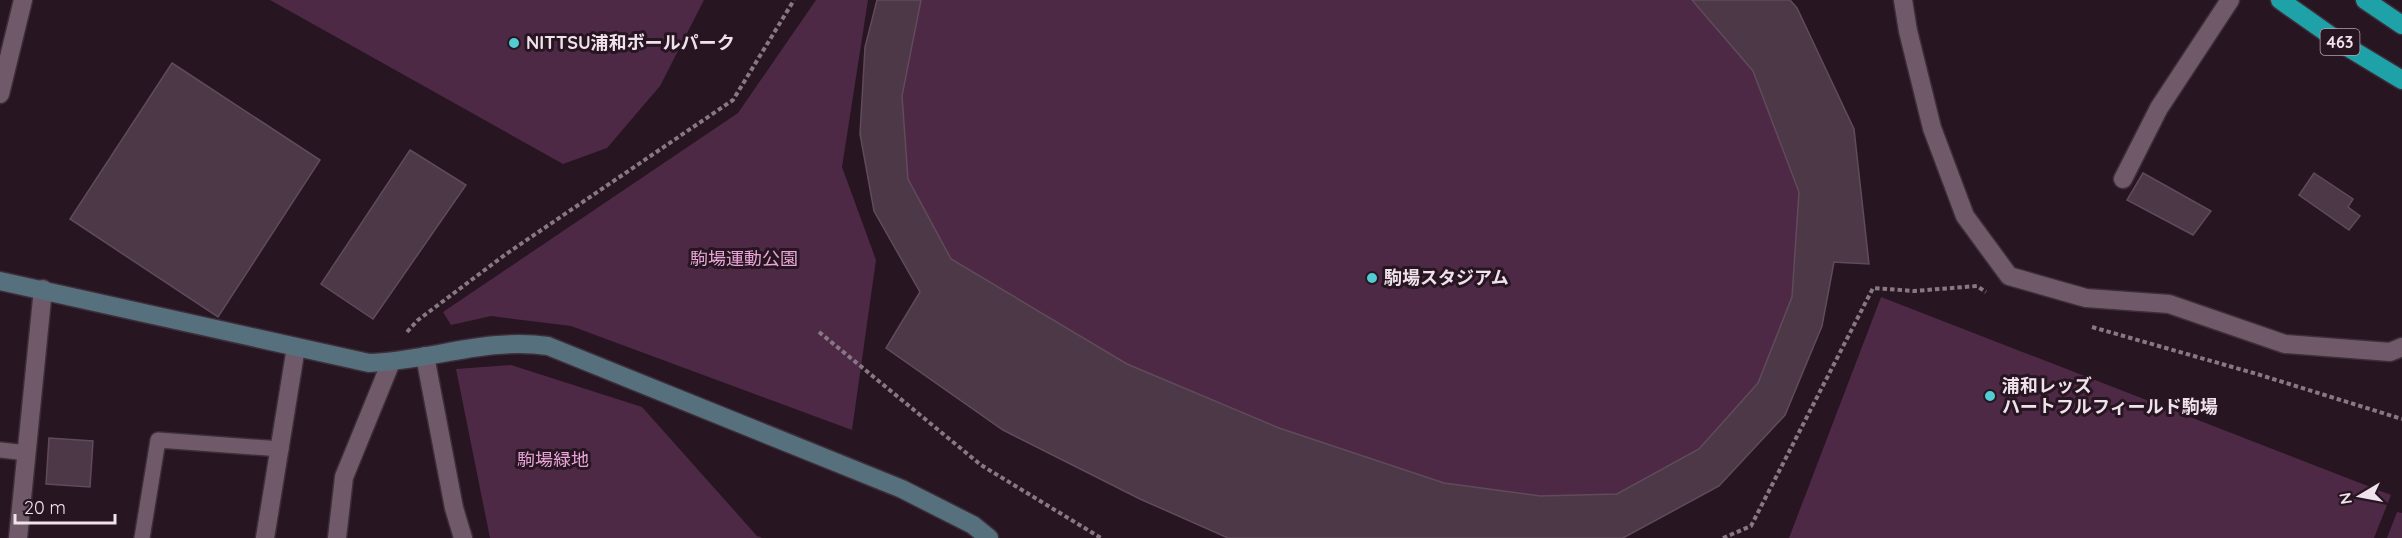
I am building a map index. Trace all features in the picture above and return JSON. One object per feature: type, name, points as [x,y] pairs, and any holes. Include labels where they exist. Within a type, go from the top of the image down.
[{"type":"highway","name":"463","points":[[2280,0],[2344,45],[2402,80]]},
{"type":"highway","points":[[2365,0],[2402,25]]},
{"type":"street","points":[[0,94],[24,0]]},
{"type":"street","points":[[1903,0],[1908,31],[1932,128],[1965,216],[2009,276],[2086,298],[2169,304],[2285,344],[2390,352],[2402,347]]},
{"type":"street","points":[[2123,179],[2159,108],[2230,0]]},
{"type":"street","points":[[0,281],[369,363],[408,359],[500,343],[522,342],[548,346],[902,489],[973,525],[988,538]]},
{"type":"street","points":[[18,538],[43,289]]},
{"type":"street","points":[[265,538],[296,347]]},
{"type":"street","points":[[337,538],[344,477],[408,359]]},
{"type":"street","points":[[408,359],[463,538]]},
{"type":"lane","points":[[142,538],[158,440],[281,449]]},
{"type":"lane","points":[[0,450],[27,453]]},
{"type":"path","points":[[408,359],[405,337],[418,320],[506,254],[733,100],[794,0]]},
{"type":"path","points":[[1723,538],[1750,526],[1873,288],[1914,291],[1977,286],[1993,296]]},
{"type":"path","points":[[2080,324],[2257,374],[2402,419]]},
{"type":"path","points":[[819,332],[981,465],[1101,538]]},
{"type":"green space","name":"NITTSU浦和ボールパーク","points":[[270,0],[704,0],[660,86],[607,148],[563,164]]},
{"type":"green space","name":"駒場運動公園","points":[[816,0],[868,0],[842,167],[876,260],[852,430],[571,326],[491,316],[451,325],[443,312],[738,113]]},
{"type":"green space","name":"駒場スタジアム","points":[[877,0],[1790,0],[1797,8],[1854,129],[1869,264],[1834,263],[1822,326],[1785,415],[1719,486],[1623,538],[1228,538],[1140,499],[1003,430],[886,348],[920,292],[874,211],[860,134],[865,47]]},
{"type":"green space","name":"浦和レッズ ハートフルフィールド駒場","points":[[1881,297],[2391,495],[2374,538],[1789,538]]},
{"type":"green space","name":"駒場緑地","points":[[511,365],[642,407],[757,536],[763,538],[490,538],[456,369]]},
{"type":"green space","points":[[2397,512],[2402,513],[2402,538],[2387,538]]},
{"type":"building","points":[[877,0],[921,0],[902,96],[908,179],[951,259],[1127,364],[1279,428],[1444,483],[1540,496],[1617,494],[1699,449],[1758,383],[1792,297],[1799,192],[1753,71],[1692,0],[1790,0],[1797,8],[1854,129],[1869,264],[1834,262],[1822,326],[1785,415],[1719,486],[1623,538],[1228,538],[1140,499],[1003,430],[886,348],[920,292],[874,211],[860,134],[865,47]]},
{"type":"building","points":[[172,63],[320,160],[218,317],[70,219]]},
{"type":"building","points":[[410,150],[466,185],[373,319],[321,284]]},
{"type":"building","points":[[2143,173],[2211,211],[2193,235],[2127,200]]},
{"type":"building","points":[[2314,173],[2353,199],[2348,207],[2360,216],[2349,230],[2299,195]]},
{"type":"building","points":[[49,438],[93,441],[90,487],[46,484]]},
{"type":"place","name":"NITTSU浦和ボールパーク","points":[[514,43]]},
{"type":"place","name":"駒場スタジアム","points":[[1372,278]]},
{"type":"place","name":"浦和レッズ ハートフルフィールド駒場","points":[[1990,396]]}]
